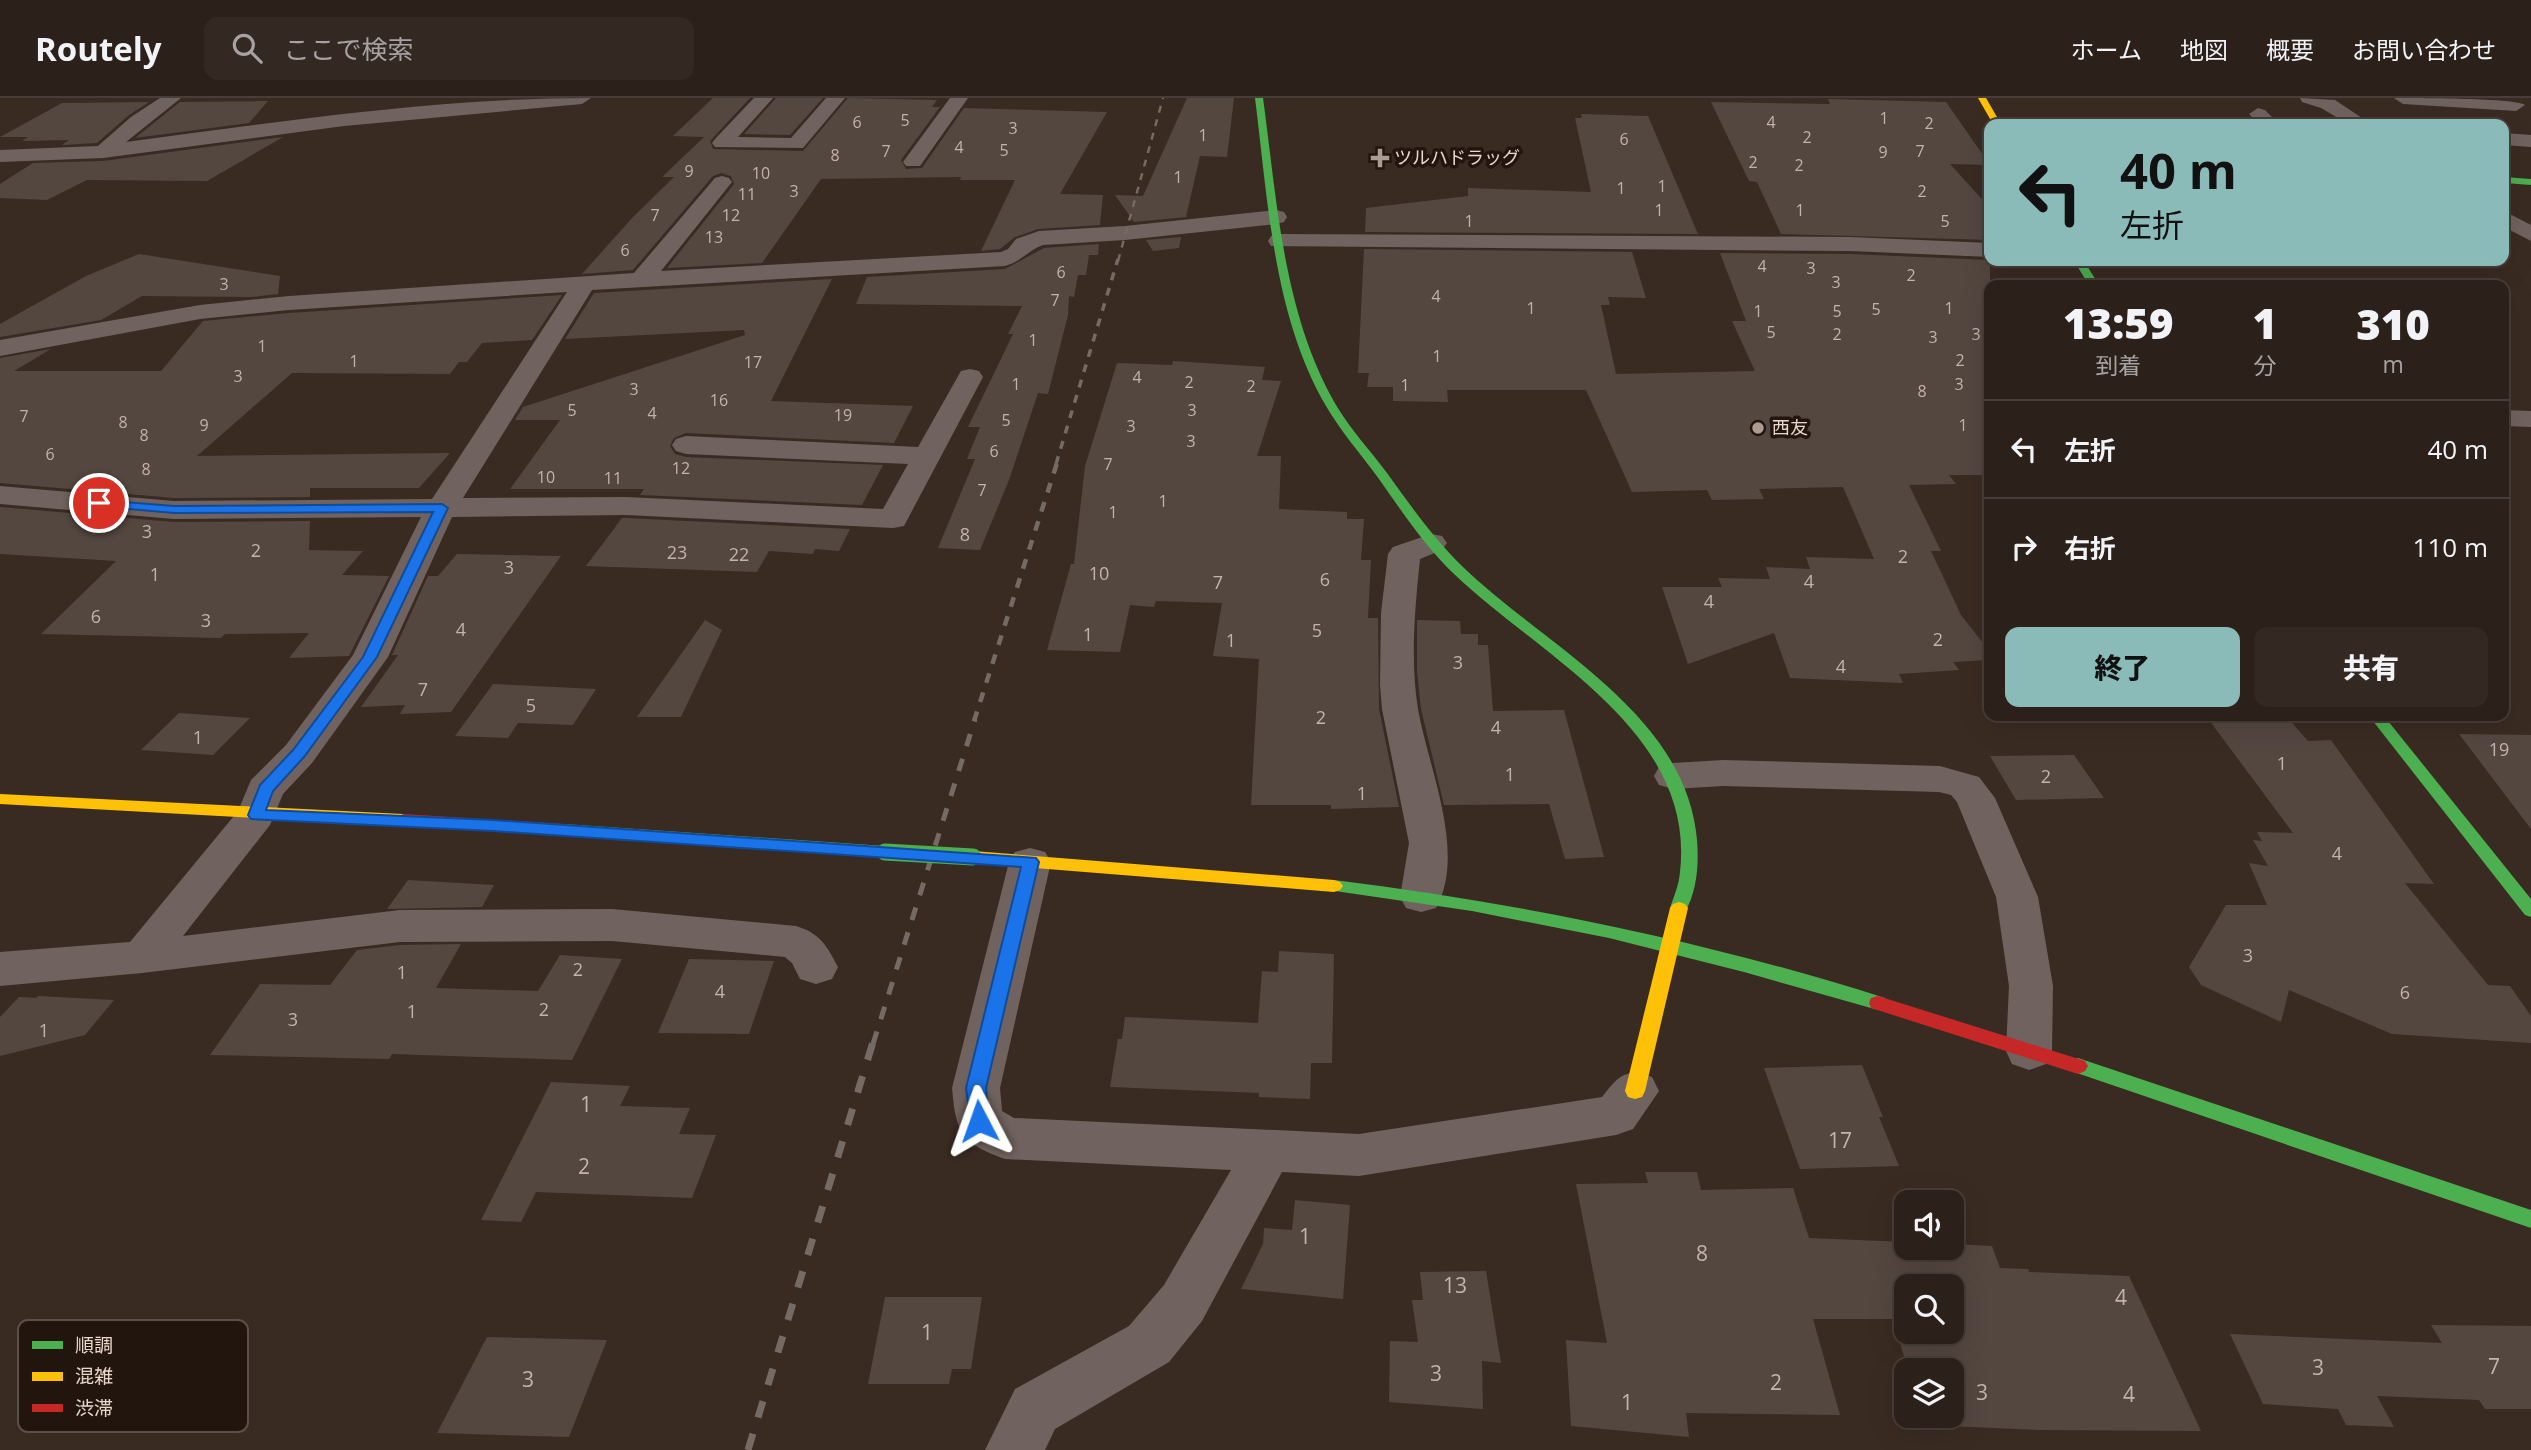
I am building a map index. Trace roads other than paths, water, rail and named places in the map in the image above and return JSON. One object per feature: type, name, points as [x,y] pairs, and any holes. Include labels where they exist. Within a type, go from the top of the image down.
[{"type":"street","points":[[103,152],[138,121],[172,98]]},
{"type":"street","points":[[0,156],[103,152],[344,120],[582,98]]},
{"type":"street","points":[[764,98],[722,143],[796,144],[836,98]]},
{"type":"street","points":[[914,162],[959,98]]},
{"type":"street","points":[[1030,862],[976,1088],[979,1121],[1005,1138],[1359,1155],[1616,1115],[1635,1091],[1668,945],[1689,873],[1687,823],[1673,776],[1639,727],[1431,543],[1329,402],[1308,355],[1279,241],[1259,98]]},
{"type":"street","points":[[1982,98],[1994,119]]},
{"type":"street","points":[[2309,98],[2328,104],[2353,119]]},
{"type":"street","points":[[2403,98],[2518,106]]},
{"type":"street","points":[[2509,139],[2531,141]]},
{"type":"street","points":[[2509,180],[2531,182]]},
{"type":"street","points":[[641,280],[722,182]]},
{"type":"street","points":[[0,348],[212,310],[412,293],[832,267],[1005,260],[1016,254],[1024,244],[1039,238],[1125,233],[1276,217]]},
{"type":"street","points":[[2509,221],[2531,234]]},
{"type":"street","points":[[1279,241],[1836,244],[1984,250]]},
{"type":"street","points":[[142,957],[256,815],[265,789],[299,754],[370,657],[442,508],[584,284]]},
{"type":"street","points":[[0,495],[174,510],[626,506],[893,519],[970,377]]},
{"type":"street","points":[[2509,418],[2531,419]]},
{"type":"street","points":[[686,445],[730,437],[925,456]]},
{"type":"street","points":[[1421,897],[1429,843],[1400,709],[1398,613],[1404,554],[1431,543]]},
{"type":"street","points":[[2380,721],[2531,911]]},
{"type":"street","points":[[1673,776],[1723,773],[1940,779],[1965,786],[1975,798],[2017,897],[2031,986],[2029,1051]]},
{"type":"street","points":[[0,799],[256,815],[493,825],[972,857],[1268,878],[1421,897],[1546,918],[1668,945],[1815,984],[2029,1051],[2531,1219]]},
{"type":"street","points":[[0,969],[142,957],[400,926],[612,925],[796,943],[808,953],[816,967]]},
{"type":"street","points":[[1014,1450],[1035,1409],[1149,1344],[1183,1303],[1267,1152]]},
{"type":"railway","points":[[1118,261],[1163,98]]},
{"type":"railway","points":[[1056,464],[1118,259]]},
{"type":"railway","points":[[974,721],[1057,463]]},
{"type":"railway","points":[[873,1044],[975,719]]},
{"type":"railway","points":[[748,1450],[873,1042]]},
{"type":"place","name":"ツルハドラッグ","points":[[1380,158]]},
{"type":"place","name":"西友","points":[[1758,428]]}]
